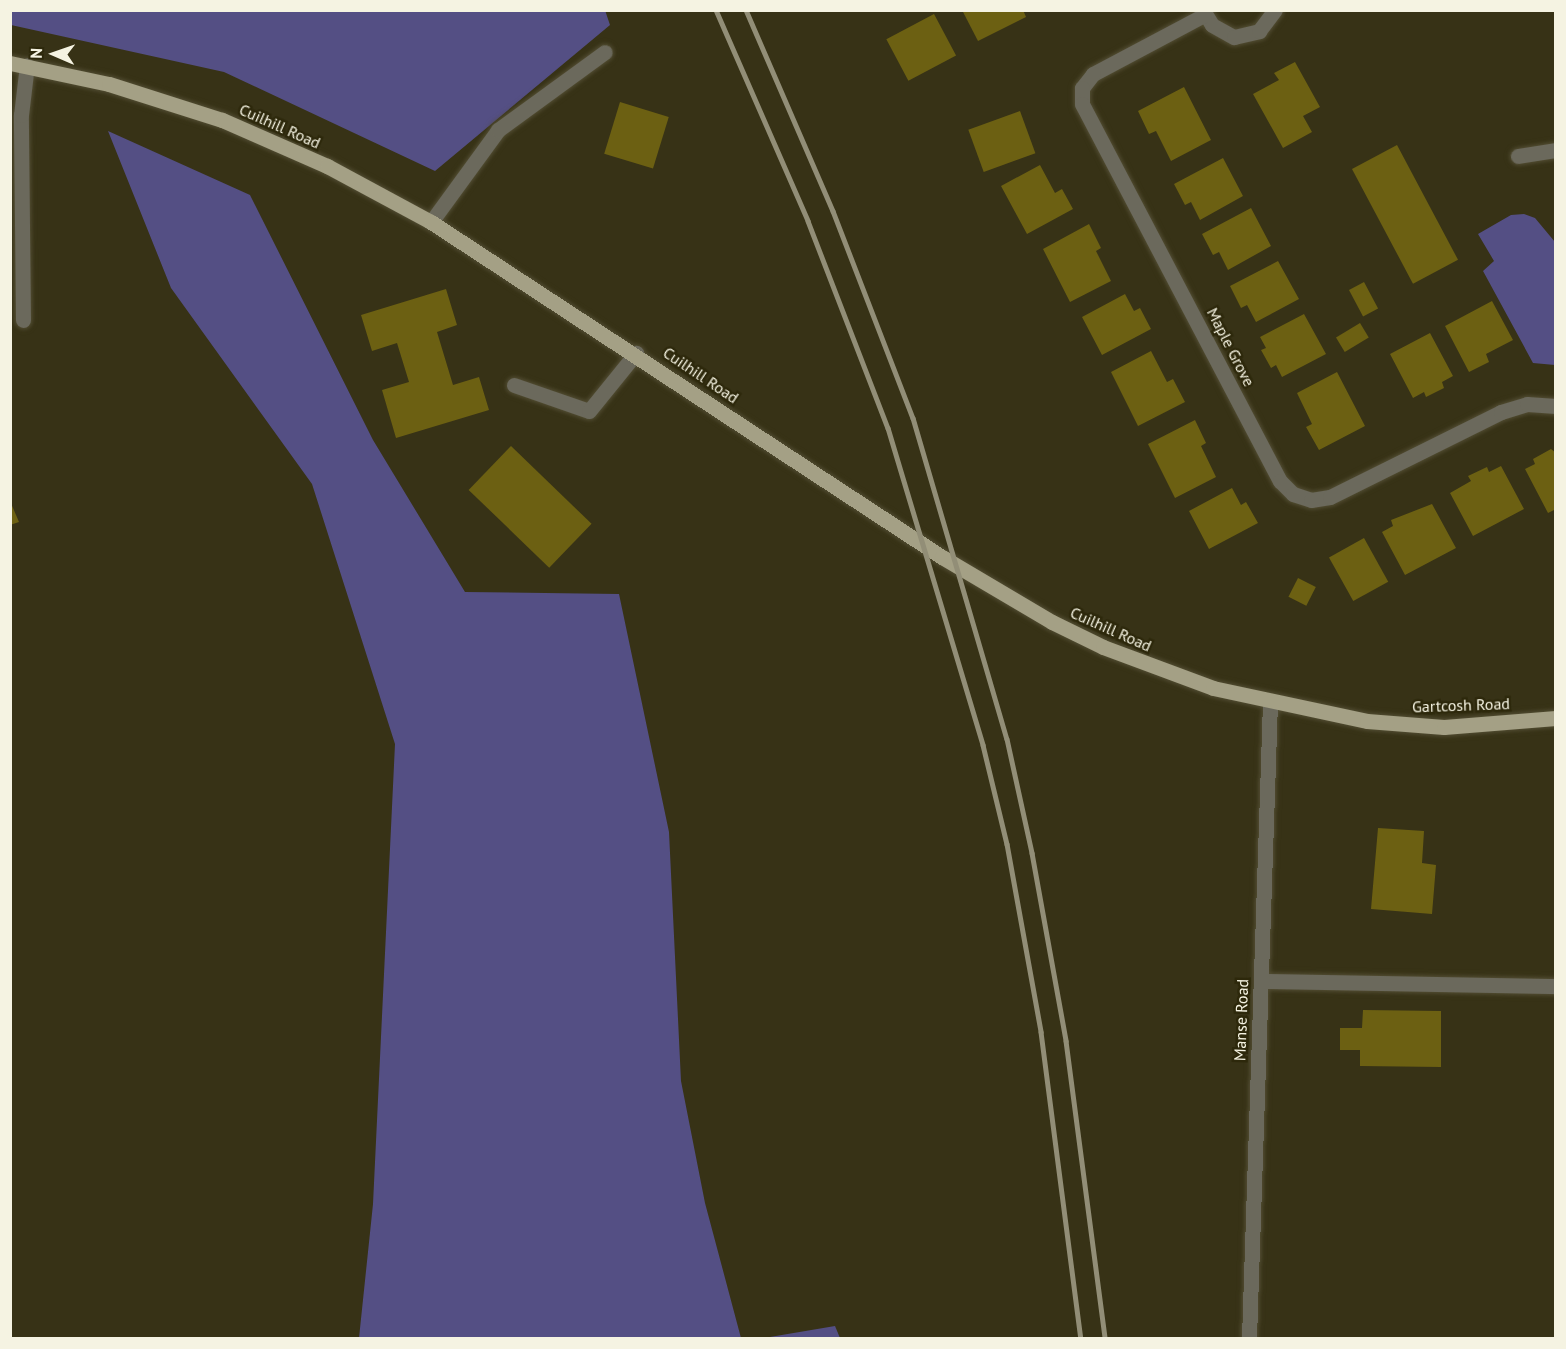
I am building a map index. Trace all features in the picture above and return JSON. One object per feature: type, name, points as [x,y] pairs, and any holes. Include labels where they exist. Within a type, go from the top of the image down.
[{"type":"main road","name":"Cuilhill Road","points":[[10,63],[110,84],[222,120],[327,166],[431,222],[636,353],[942,557],[1052,622],[1156,670],[1270,703],[1367,721]]},
{"type":"main road","name":"Gartcosh Road","points":[[1367,721],[1444,727],[1556,718]]},
{"type":"street","name":"Maple Grove","points":[[1275,10],[1264,27],[1247,36],[1222,33],[1203,13],[1093,74],[1082,87],[1082,104],[1280,481],[1293,494],[1311,500],[1330,497],[1501,412],[1527,404],[1556,406]]},
{"type":"street","points":[[431,222],[498,130],[605,52]]},
{"type":"street","points":[[22,320],[21,115],[27,65]]},
{"type":"street","points":[[1518,156],[1556,150]]},
{"type":"street","points":[[514,385],[589,411],[636,353]]},
{"type":"street","name":"Manse Road","points":[[1249,1338],[1270,703]]},
{"type":"street","points":[[1261,981],[1556,986]]},
{"type":"shaded area","points":[[11,10],[605,10],[610,25],[435,171],[224,72],[11,25]]},
{"type":"shaded area","points":[[108,131],[250,195],[373,440],[465,592],[619,594],[669,832],[681,1081],[705,1203],[741,1338],[359,1338],[373,1204],[395,744],[312,484],[171,288]]},
{"type":"shaded area","points":[[1524,214],[1535,218],[1555,242],[1555,365],[1533,363],[1483,271],[1494,261],[1478,234],[1511,215]]},
{"type":"shaded area","points":[[835,1326],[840,1338],[764,1338]]},
{"type":"building","points":[[962,10],[1023,10],[1026,17],[978,41]]},
{"type":"building","points":[[934,14],[956,55],[908,81],[886,39]]},
{"type":"building","points":[[1295,62],[1320,107],[1303,116],[1312,132],[1283,148],[1253,94],[1279,80],[1274,73]]},
{"type":"building","points":[[1184,87],[1211,140],[1171,161],[1156,131],[1149,134],[1138,111]]},
{"type":"building","points":[[620,102],[669,117],[653,169],[604,154]]},
{"type":"building","points":[[1020,111],[1035,153],[984,172],[968,130]]},
{"type":"building","points":[[1397,145],[1458,260],[1413,284],[1352,169]]},
{"type":"building","points":[[1223,158],[1243,196],[1200,220],[1191,202],[1185,205],[1174,184]]},
{"type":"building","points":[[1040,165],[1055,193],[1062,189],[1073,209],[1027,234],[1001,186]]},
{"type":"building","points":[[1251,208],[1271,246],[1228,270],[1219,252],[1213,255],[1202,234]]},
{"type":"building","points":[[1089,224],[1101,248],[1096,251],[1111,281],[1070,302],[1043,249]]},
{"type":"building","points":[[1278,261],[1299,299],[1256,322],[1247,305],[1241,308],[1230,286]]},
{"type":"building","points":[[1364,282],[1378,308],[1363,316],[1349,290]]},
{"type":"building","points":[[446,289],[457,325],[437,332],[453,385],[479,377],[489,410],[396,438],[382,390],[409,382],[397,343],[372,351],[361,315]]},
{"type":"building","points":[[1125,294],[1134,311],[1140,308],[1151,329],[1102,355],[1082,317]]},
{"type":"building","points":[[1492,301],[1513,340],[1486,354],[1489,362],[1469,372],[1445,326]]},
{"type":"building","points":[[1304,314],[1326,354],[1282,377],[1276,365],[1271,368],[1261,350],[1266,348],[1260,337]]},
{"type":"building","points":[[1360,323],[1369,338],[1345,352],[1336,337]]},
{"type":"building","points":[[1430,333],[1453,376],[1442,382],[1444,388],[1426,397],[1424,392],[1413,398],[1390,354]]},
{"type":"building","points":[[1151,351],[1167,382],[1173,379],[1185,402],[1138,426],[1111,372]]},
{"type":"building","points":[[1337,372],[1365,426],[1319,450],[1306,427],[1312,424],[1297,393]]},
{"type":"building","points":[[1195,420],[1206,443],[1201,446],[1216,477],[1175,498],[1148,444]]},
{"type":"building","points":[[511,446],[592,524],[549,568],[469,490]]},
{"type":"building","points":[[1551,449],[1556,453],[1556,509],[1548,513],[1525,469],[1535,464],[1533,459]]},
{"type":"building","points":[[1501,466],[1524,509],[1473,536],[1450,493],[1471,481],[1468,476],[1487,467],[1489,472]]},
{"type":"building","points":[[1232,488],[1241,505],[1246,502],[1258,523],[1209,549],[1189,511]]},
{"type":"building","points":[[10,501],[19,522],[10,525]]},
{"type":"building","points":[[1432,504],[1456,548],[1405,575],[1382,532],[1393,526],[1391,520]]},
{"type":"building","points":[[1364,538],[1388,582],[1353,601],[1329,557]]},
{"type":"building","points":[[1298,578],[1316,587],[1306,606],[1288,597]]},
{"type":"building","points":[[1378,828],[1424,831],[1422,863],[1436,865],[1432,914],[1371,909]]},
{"type":"building","points":[[1363,1010],[1441,1011],[1441,1067],[1360,1066],[1360,1050],[1340,1050],[1340,1028],[1362,1028]]},
{"type":"railway","points":[[716,10],[808,221],[888,428],[983,745],[1007,844],[1041,1032],[1081,1338]]},
{"type":"railway","points":[[746,10],[833,211],[913,418],[1007,739],[1032,853],[1066,1041],[1105,1338]]}]
